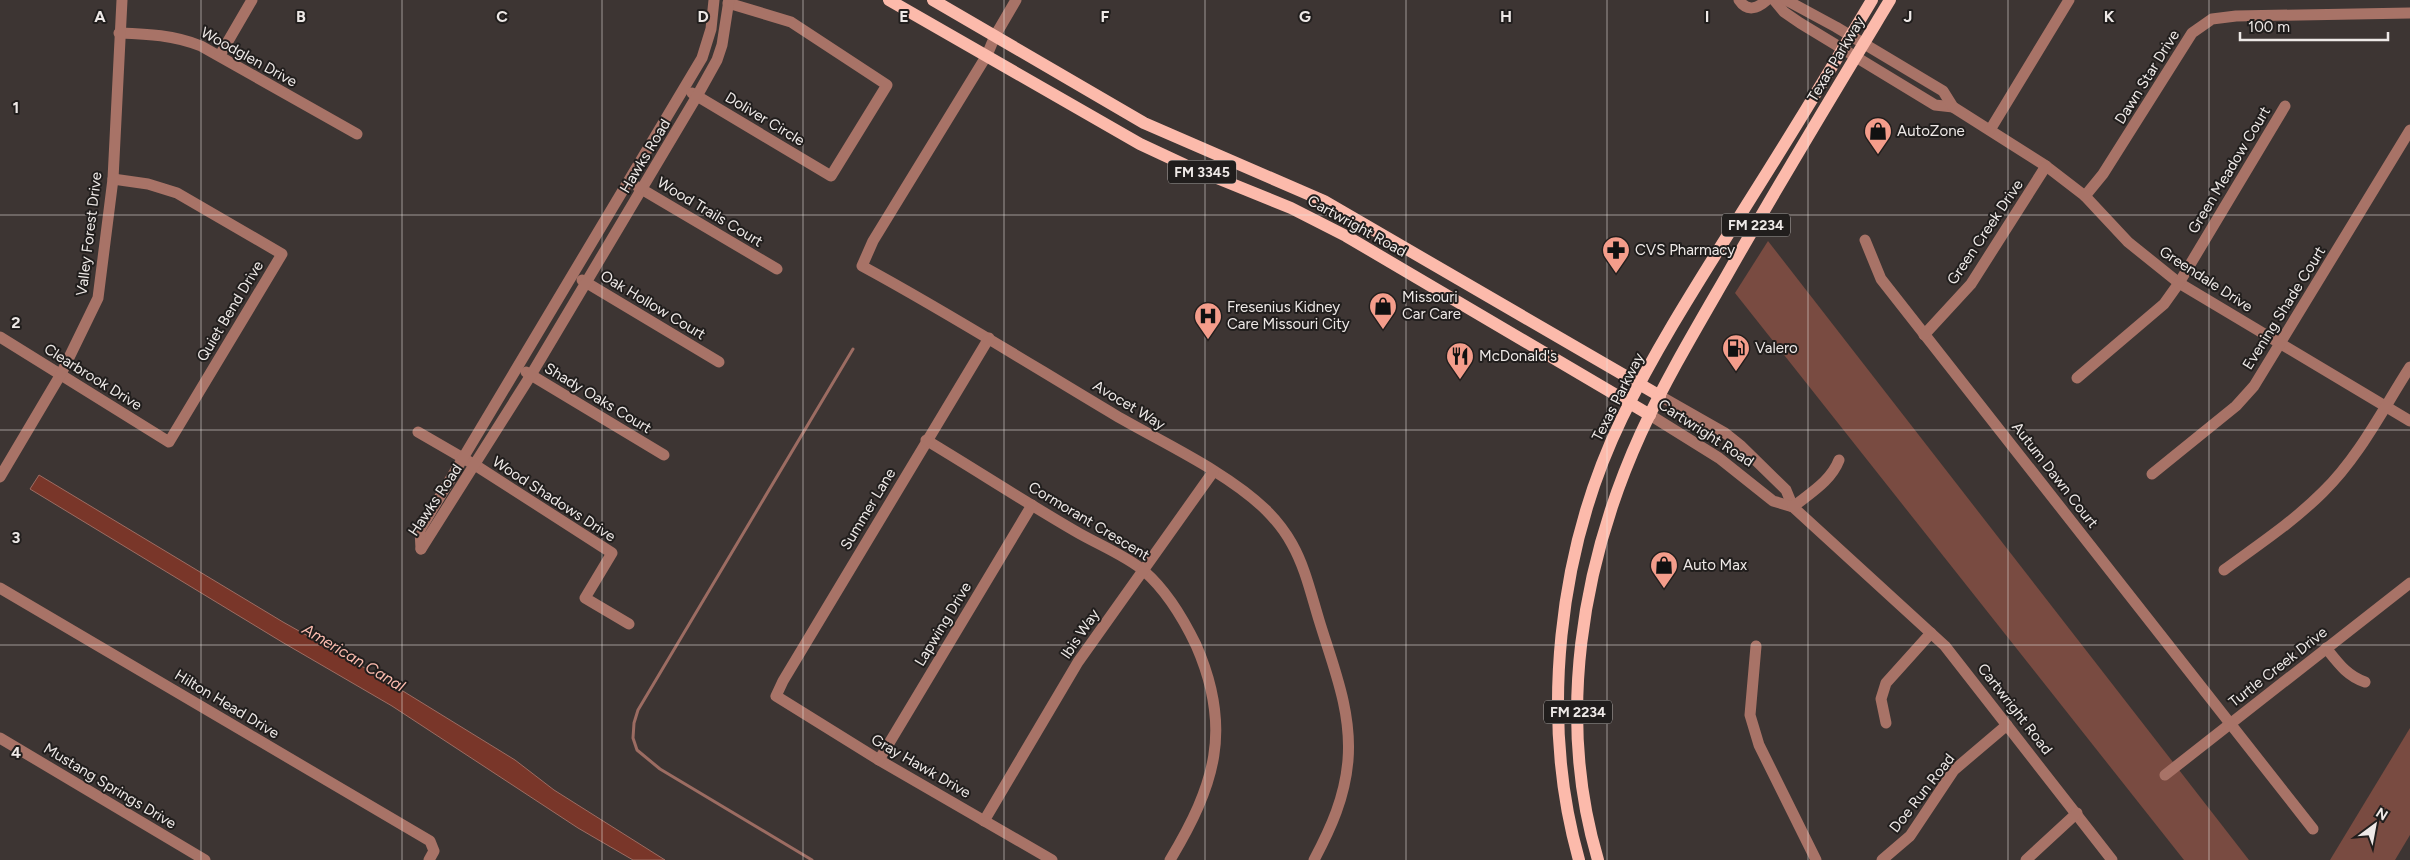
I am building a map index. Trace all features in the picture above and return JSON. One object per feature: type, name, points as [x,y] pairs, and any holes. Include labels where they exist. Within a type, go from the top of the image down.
[{"type":"main road","name":"Cartwright Road","points":[[889,0],[1104,124],[1185,165],[1264,196],[1346,236],[1650,415]]},
{"type":"main road","name":"Cartwright Road","points":[[933,0],[1144,123],[1193,146],[1291,185],[1354,218],[1660,396]]},
{"type":"main road","name":"Texas Parkway","points":[[1579,860],[1566,806],[1561,747],[1560,661],[1565,605],[1580,536],[1593,491],[1630,403],[1640,385],[1708,267],[1872,0]]},
{"type":"main road","name":"Texas Parkway","points":[[1598,860],[1584,791],[1578,734],[1580,646],[1586,602],[1603,538],[1628,463],[1660,396],[1738,256],[1890,0]]},
{"type":"main road","points":[[1185,165],[1193,146]]},
{"type":"main road","points":[[1346,236],[1354,218]]},
{"type":"main road","points":[[1454,300],[1463,281]]},
{"type":"street","name":"Valley Forest Drive","points":[[0,477],[61,374],[98,298],[113,179],[122,0]]},
{"type":"street","points":[[220,55],[252,0]]},
{"type":"street","name":"Hawks Road","points":[[714,0],[707,45],[684,88],[516,366],[420,530],[421,549],[476,465],[698,96],[717,60],[722,45],[729,1]]},
{"type":"street","points":[[987,55],[995,36],[1016,0]]},
{"type":"street","points":[[1739,0],[1744,6],[1752,9],[1759,7],[1767,0]]},
{"type":"street","name":"Greendale Drive","points":[[1774,0],[1784,12],[1800,23],[1935,106],[1953,107]]},
{"type":"street","name":"Greendale Drive","points":[[1786,0],[1942,91],[1953,107],[2046,166],[2086,196],[2128,242],[2179,283],[2410,421]]},
{"type":"street","points":[[1990,130],[2069,0]]},
{"type":"street","name":"Doliver Circle","points":[[684,88],[831,176],[887,84],[791,22],[729,1]]},
{"type":"street","name":"Dawn Star Drive","points":[[2086,196],[2103,174],[2192,33],[2212,19],[2236,16],[2410,13]]},
{"type":"street","name":"Woodglen Drive","points":[[119,33],[164,35],[182,38],[220,55],[357,134]]},
{"type":"street","name":"Avocet Way","points":[[987,55],[872,241],[862,266],[989,338],[1228,480],[1266,510],[1292,543],[1304,571],[1344,701],[1348,724],[1348,760],[1344,793],[1332,827],[1314,860]]},
{"type":"street","name":"Green Meadow Court","points":[[2076,378],[2164,304],[2179,283],[2285,106]]},
{"type":"street","name":"Evening Shade Court","points":[[2152,474],[2236,406],[2254,386],[2282,343],[2410,130]]},
{"type":"street","name":"Green Creek Drive","points":[[1924,335],[1971,284],[2046,166]]},
{"type":"street","name":"Quiet Bend Drive","points":[[113,179],[148,184],[177,193],[282,254],[169,442]]},
{"type":"street","name":"Wood Trails Court","points":[[628,181],[777,270]]},
{"type":"street","name":"Autum Dawn Court","points":[[1865,240],[1881,279],[2313,829]]},
{"type":"street","name":"Oak Hollow Court","points":[[572,274],[719,362]]},
{"type":"street","name":"Clearbrook Drive","points":[[0,337],[169,442]]},
{"type":"street","name":"Summer Lane","points":[[776,696],[783,681],[926,440],[989,338]]},
{"type":"street","name":"Shady Oaks Court","points":[[516,366],[664,454]]},
{"type":"street","points":[[2224,570],[2294,518],[2324,492],[2352,458],[2410,367]]},
{"type":"street","name":"Cartwright Road","points":[[1660,396],[1724,433],[1740,445],[1786,490],[1793,507],[1945,646],[2112,860]]},
{"type":"street","name":"Cartwright Road","points":[[1650,415],[1719,458],[1773,501],[1793,507]]},
{"type":"street","name":"Wood Shadows Drive","points":[[418,432],[476,465],[612,553],[585,598],[629,624]]},
{"type":"street","name":"Cormorant Crescent","points":[[926,440],[1143,570],[1174,606],[1189,630],[1212,686],[1216,740],[1212,772],[1202,801],[1170,860]]},
{"type":"street","points":[[1793,507],[1828,478],[1836,469],[1839,460]]},
{"type":"street","name":"Ibis Way","points":[[984,821],[1078,662],[1213,472]]},
{"type":"street","name":"Lapwing Drive","points":[[879,760],[1032,505]]},
{"type":"street","name":"Turtle Creek Drive","points":[[2165,775],[2410,583]]},
{"type":"street","name":"Hilton Head Drive","points":[[0,588],[430,841],[431,855]]},
{"type":"street","points":[[1886,722],[1881,699],[1886,683],[1931,633]]},
{"type":"street","points":[[1756,646],[1750,715],[1759,745],[1816,860]]},
{"type":"street","points":[[2326,648],[2345,672],[2355,679],[2365,682]]},
{"type":"street","name":"Gray Hawk Drive","points":[[776,696],[879,760],[1052,860]]},
{"type":"street","name":"Doe Run Road","points":[[1882,860],[1910,836],[1954,770],[2007,725]]},
{"type":"street","name":"Mustang Springs Drive","points":[[0,738],[205,860]]},
{"type":"street","points":[[2026,860],[2077,813]]},
{"type":"shaded area","points":[[1768,241],[2249,860],[2184,860],[1735,293]]},
{"type":"shaded area","name":"American Canal","points":[[39,475],[283,622],[372,672],[515,760],[554,790],[665,860],[633,860],[578,828],[392,706],[282,642],[30,489]]},
{"type":"shaded area","points":[[2410,728],[2410,835],[2395,860],[2330,860]]},
{"type":"waterway","points":[[812,860],[660,769],[637,750],[633,738],[634,723],[638,710],[853,349]]},
{"type":"place","name":"AutoZone","points":[[1878,155]]},
{"type":"place","name":"CVS Pharmacy","points":[[1616,274]]},
{"type":"place","name":"Missouri Car Care","points":[[1383,330]]},
{"type":"place","name":"Fresenius Kidney Care Missouri City","points":[[1208,340]]},
{"type":"place","name":"Valero","points":[[1736,372]]},
{"type":"place","name":"McDonald's","points":[[1460,380]]},
{"type":"place","name":"Auto Max","points":[[1664,589]]}]
